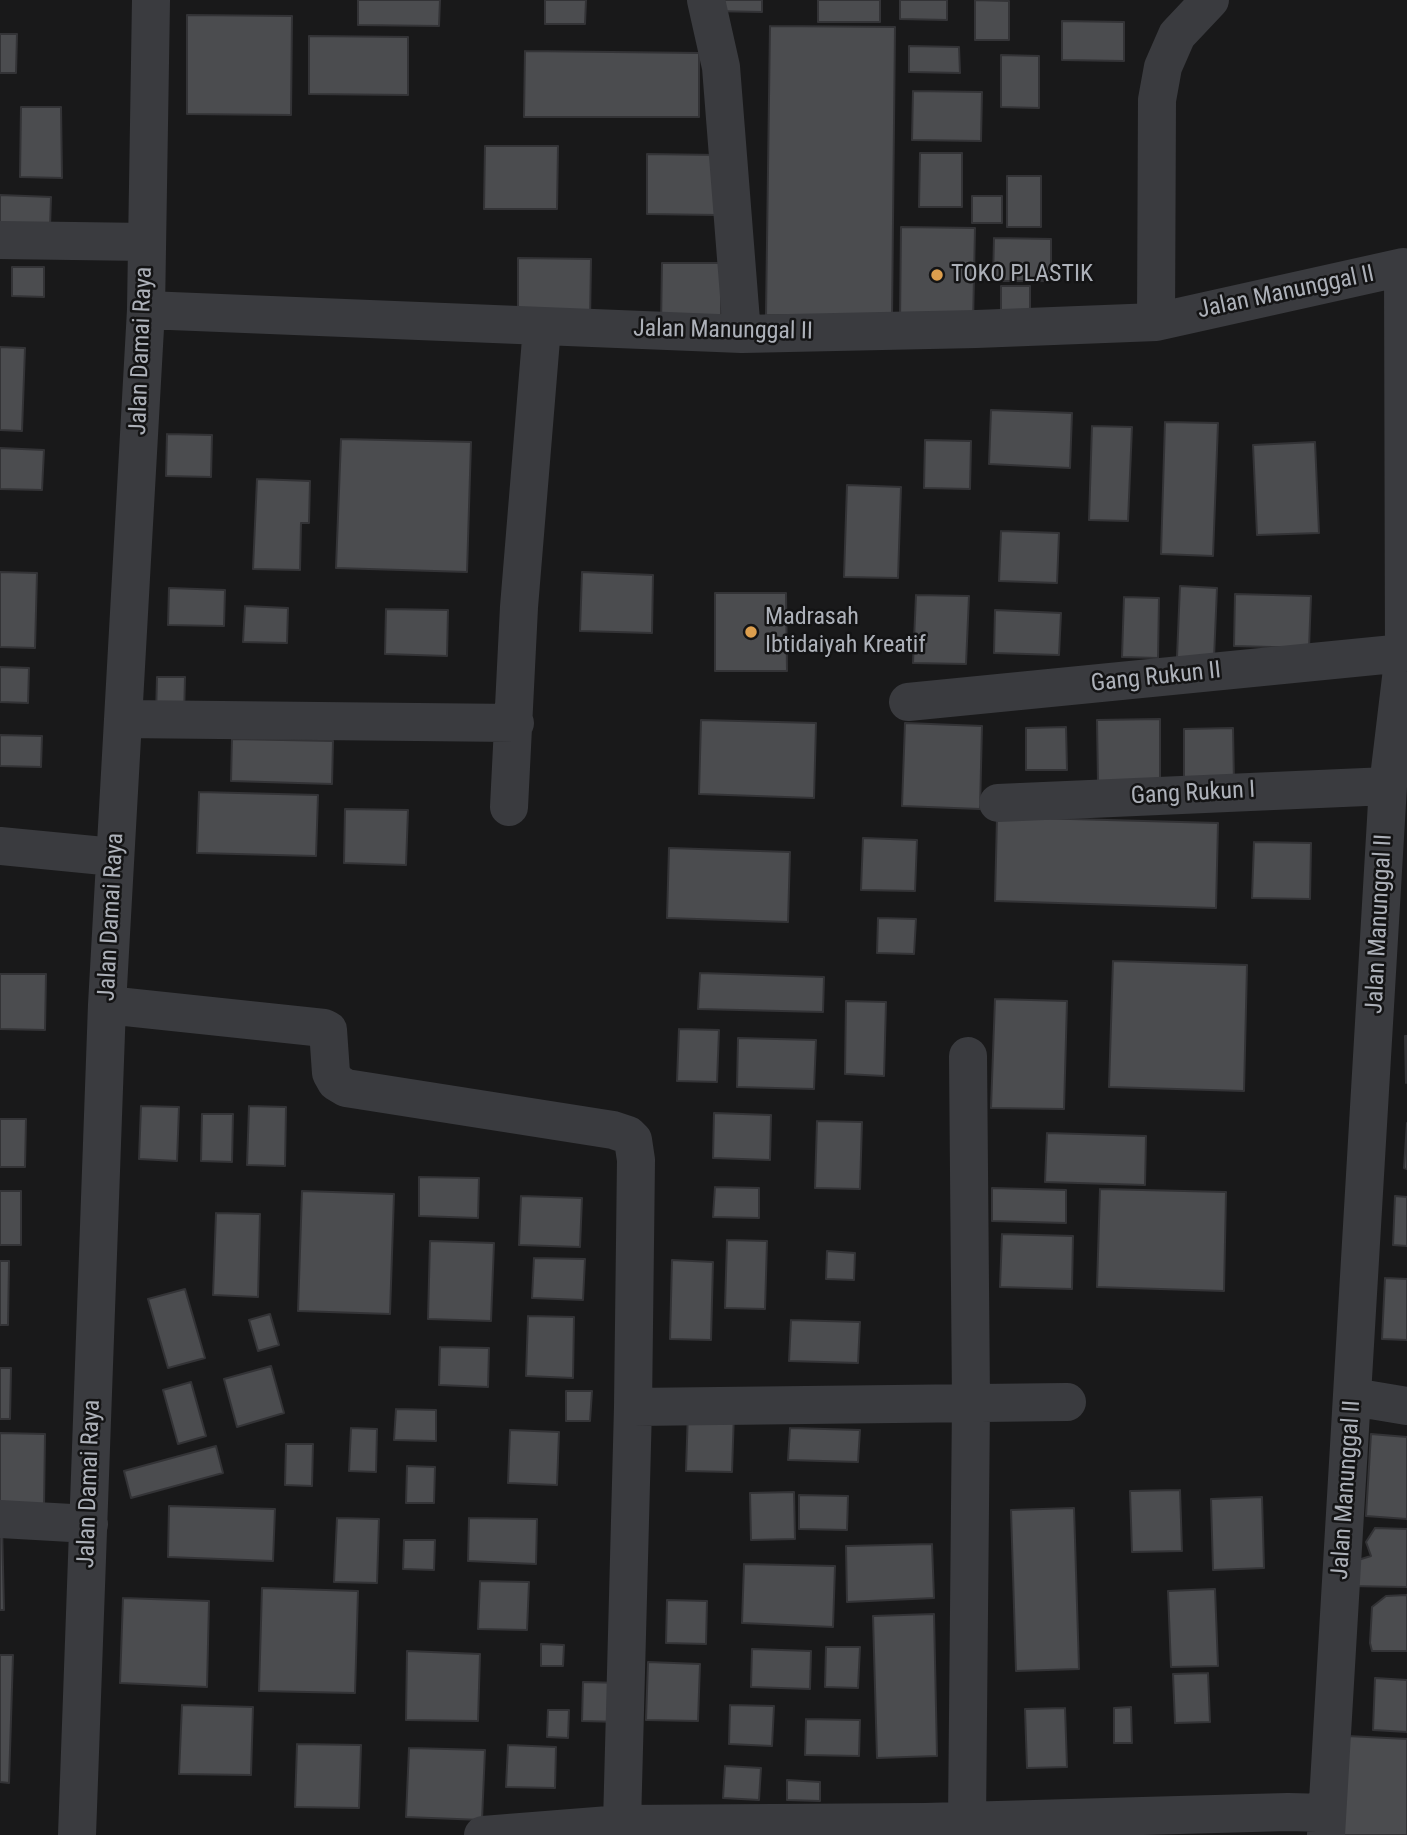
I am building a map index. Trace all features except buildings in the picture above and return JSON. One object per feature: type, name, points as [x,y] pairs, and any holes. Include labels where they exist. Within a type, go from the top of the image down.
[{"type":"street","name":"Jalan Damai Raya","points":[[77,1835],[107,1005],[146,310],[151,0]]},
{"type":"street","points":[[706,0],[720,67],[742,334]]},
{"type":"street","points":[[1157,322],[1157,100],[1163,67],[1177,35],[1210,0]]},
{"type":"street","points":[[0,240],[147,242]]},
{"type":"street","name":"Jalan Manunggal II","points":[[146,310],[742,334],[976,330],[1157,322],[1405,267],[1404,653],[1388,786],[1327,1824]]},
{"type":"street","points":[[509,807],[519,607],[542,327]]},
{"type":"street","name":"Gang Rukun II","points":[[908,702],[1404,653]]},
{"type":"street","points":[[123,719],[515,723]]},
{"type":"street","name":"Gang Rukun I","points":[[998,803],[1388,786]]},
{"type":"street","points":[[0,846],[114,857]]},
{"type":"street","points":[[107,1005],[324,1028],[328,1030],[331,1073],[336,1082],[346,1088],[612,1130],[628,1135],[633,1140],[636,1160],[634,1407],[622,1824]]},
{"type":"street","points":[[967,1821],[971,1402],[968,1056]]},
{"type":"street","points":[[1353,1397],[1407,1406]]},
{"type":"street","points":[[634,1407],[1067,1402]]},
{"type":"street","points":[[0,1519],[89,1524]]},
{"type":"street","points":[[483,1835],[622,1824],[925,1829],[967,1821],[1288,1812],[1327,1824]]},
{"type":"place","name":"TOKO PLASTIK","points":[[937,275]]},
{"type":"place","name":"Madrasah Ibtidaiyah Kreatif","points":[[751,632]]}]
